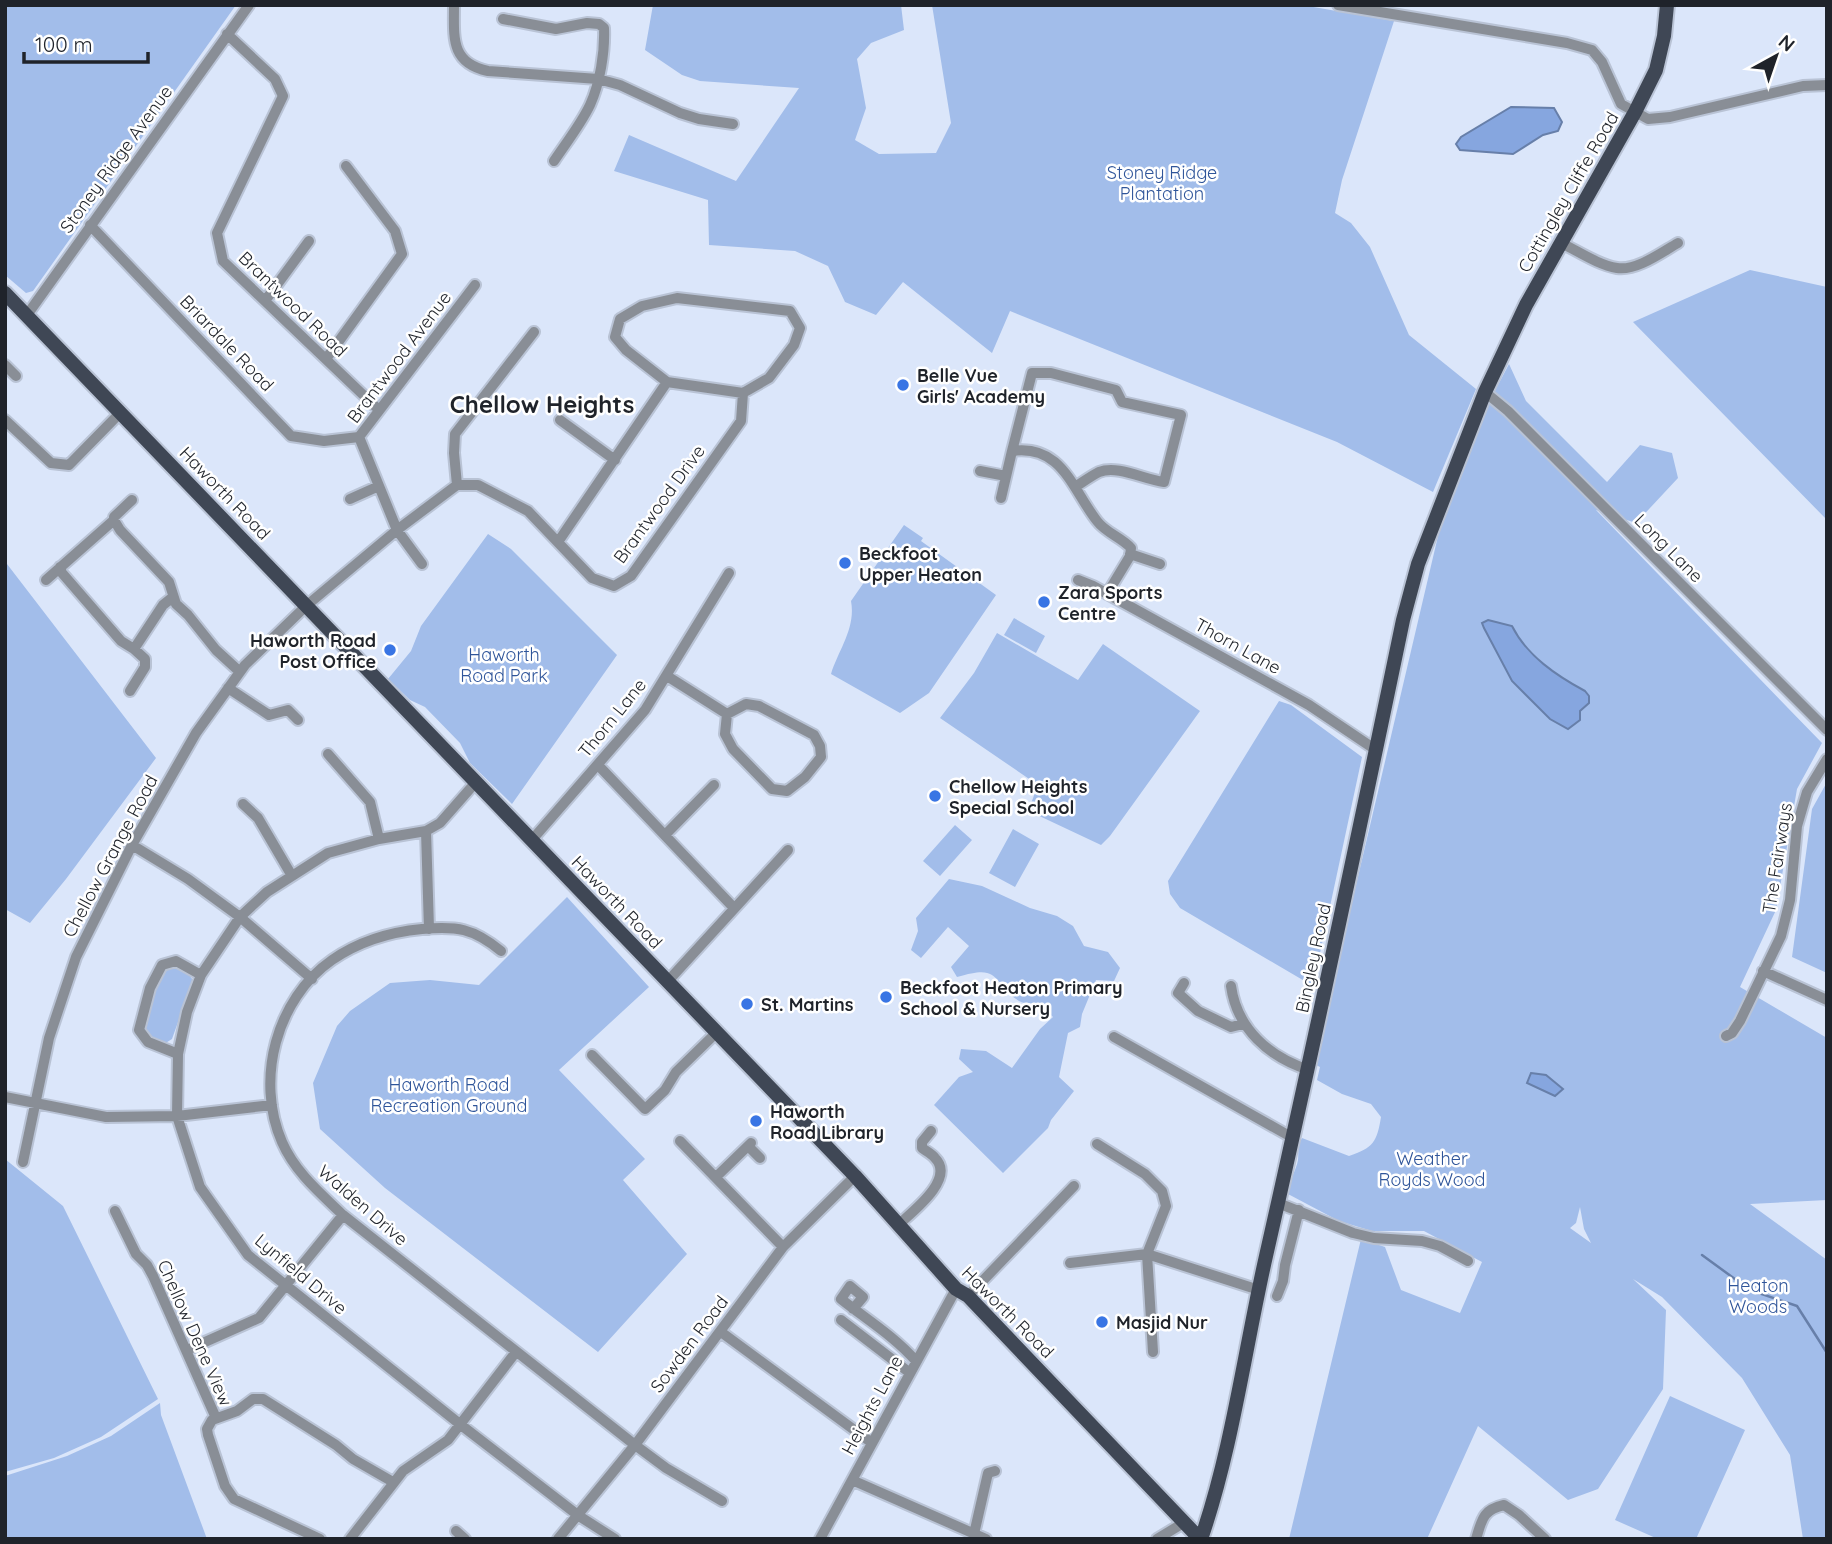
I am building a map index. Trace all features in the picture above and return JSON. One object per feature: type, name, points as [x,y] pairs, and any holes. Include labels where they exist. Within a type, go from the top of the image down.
[{"type":"main road","name":"Cottingley Cliffe Road","points":[[1485,392],[1526,305],[1656,70],[1664,36],[1667,5]]},
{"type":"main road","name":"Haworth Road","points":[[5,293],[668,981],[1200,1539]]},
{"type":"main road","name":"Bingley Road","points":[[1200,1539],[1214,1500],[1309,1070],[1403,620],[1418,564],[1485,392]]},
{"type":"street","name":"Stoney Ridge Avenue","points":[[27,315],[249,5]]},
{"type":"street","points":[[454,5],[454,39],[460,55],[473,68],[598,79],[620,85],[680,113],[733,124]]},
{"type":"street","points":[[1338,5],[1567,43],[1592,50],[1602,62],[1620,104],[1648,119],[1670,117],[1803,86],[1827,85]]},
{"type":"street","points":[[503,19],[556,29],[587,23],[599,23],[604,28],[598,79],[590,104],[554,161]]},
{"type":"street","name":"Brantwood Road","points":[[227,34],[275,79],[283,96],[217,233],[223,261],[379,410]]},
{"type":"street","points":[[326,359],[402,254],[395,231],[346,166]]},
{"type":"street","name":"Briardale Road","points":[[90,225],[291,436],[324,441],[359,437]]},
{"type":"street","points":[[265,301],[309,242]]},
{"type":"street","points":[[1561,243],[1619,269],[1634,265],[1678,243]]},
{"type":"street","name":"Brantwood Avenue","points":[[422,564],[397,530],[359,437],[475,285]]},
{"type":"street","points":[[677,298],[790,312],[800,328],[794,345],[769,378],[743,393],[667,382],[626,350],[615,337],[620,319],[642,306],[677,298]]},
{"type":"street","points":[[306,606],[397,530],[457,485],[455,434],[534,332]]},
{"type":"street","points":[[5,365],[16,376]]},
{"type":"street","points":[[1001,498],[1032,373],[1051,373],[1116,390],[1122,402],[1181,415],[1164,481],[1145,479],[1117,469],[1099,472],[1075,487]]},
{"type":"street","points":[[558,541],[667,382]]},
{"type":"street","name":"Long Lane","points":[[1485,392],[1508,411],[1827,730]]},
{"type":"street","name":"Brantwood Drive","points":[[457,485],[478,485],[528,511],[592,578],[614,586],[631,576],[741,421],[743,393]]},
{"type":"street","points":[[5,420],[51,463],[69,465],[121,412]]},
{"type":"street","points":[[560,420],[615,460]]},
{"type":"street","points":[[1012,451],[1024,449],[1056,461],[1098,524],[1126,542],[1130,548],[1130,554],[1107,594]]},
{"type":"street","points":[[980,471],[1006,477]]},
{"type":"street","points":[[350,499],[379,486]]},
{"type":"street","points":[[46,580],[114,520],[132,500]]},
{"type":"street","points":[[114,520],[120,530],[169,582],[173,597],[209,643],[240,672]]},
{"type":"street","points":[[1130,554],[1160,565]]},
{"type":"street","points":[[61,567],[62,573],[121,641],[145,659],[145,667],[130,691]]},
{"type":"street","name":"Thorn Lane","points":[[531,841],[645,710],[729,573]]},
{"type":"street","name":"Thorn Lane","points":[[1078,580],[1309,705],[1376,750]]},
{"type":"street","points":[[134,649],[163,605],[173,597]]},
{"type":"street","name":"Chellow Grange Road","points":[[23,1162],[49,1038],[76,957],[132,845],[196,733],[228,688],[240,672],[306,606]]},
{"type":"street","points":[[667,676],[727,714]]},
{"type":"street","points":[[228,688],[269,715],[288,709],[298,720]]},
{"type":"street","points":[[746,704],[759,706],[814,735],[820,746],[821,757],[804,777],[787,791],[772,789],[733,749],[724,734],[727,714],[746,704]]},
{"type":"street","points":[[328,754],[370,802],[379,839]]},
{"type":"street","name":"The Fairways","points":[[1726,1036],[1732,1033],[1740,1021],[1781,936],[1790,900],[1797,827],[1807,792],[1827,759]]},
{"type":"street","points":[[598,765],[734,908]]},
{"type":"street","points":[[429,929],[426,831],[440,822],[476,782]]},
{"type":"street","points":[[666,834],[714,785]]},
{"type":"street","points":[[243,803],[258,818],[292,876]]},
{"type":"street","name":"Lynfield Drive","points":[[426,831],[379,839],[328,853],[267,892],[240,917],[201,975],[187,1012],[178,1054],[177,1116],[200,1187],[248,1255],[461,1425],[579,1516],[615,1539]]},
{"type":"street","points":[[132,845],[188,879],[240,917],[312,979]]},
{"type":"street","points":[[668,981],[788,850]]},
{"type":"street","name":"Walden Drive","points":[[501,951],[482,936],[461,929],[429,929],[398,931],[364,943],[331,960],[290,1006],[274,1042],[270,1086],[282,1142],[306,1180],[343,1215],[635,1446],[722,1502]]},
{"type":"street","points":[[178,1054],[148,1042],[139,1030],[150,988],[162,965],[176,961],[201,975]]},
{"type":"street","points":[[1763,971],[1827,1000]]},
{"type":"street","points":[[1184,983],[1178,993],[1198,1010],[1231,1027],[1243,1024]]},
{"type":"street","points":[[1231,986],[1233,1001],[1243,1024],[1276,1055],[1309,1070]]},
{"type":"street","points":[[592,1055],[645,1108],[665,1090],[676,1072],[716,1033]]},
{"type":"street","points":[[1114,1037],[1293,1138]]},
{"type":"street","points":[[5,1097],[106,1117],[177,1116],[272,1105]]},
{"type":"street","points":[[898,1225],[935,1189],[940,1178],[941,1168],[936,1158],[918,1151],[931,1131]]},
{"type":"street","points":[[680,1141],[782,1247]]},
{"type":"street","points":[[1097,1144],[1145,1174],[1162,1191],[1166,1206],[1147,1254],[1153,1352]]},
{"type":"street","points":[[716,1177],[750,1145],[760,1158]]},
{"type":"street","name":"Sowden Road","points":[[558,1539],[635,1446],[782,1247],[855,1176]]},
{"type":"street","name":"Heights Lane","points":[[820,1539],[916,1361],[962,1292],[1074,1186]]},
{"type":"street","points":[[1278,1203],[1353,1233],[1374,1238],[1422,1241],[1440,1246],[1468,1261]]},
{"type":"street","points":[[1277,1296],[1299,1210]]},
{"type":"street","name":"Chellow Dene View","points":[[115,1211],[136,1254],[148,1265],[216,1418],[208,1424],[208,1435],[228,1493],[242,1505],[320,1539]]},
{"type":"street","points":[[187,1350],[259,1318],[343,1215]]},
{"type":"street","points":[[1070,1263],[1147,1254],[1259,1290]]},
{"type":"street","points":[[853,1309],[902,1346],[916,1361]]},
{"type":"street","points":[[841,1320],[910,1373]]},
{"type":"street","points":[[721,1332],[872,1443]]},
{"type":"street","points":[[350,1539],[393,1482],[415,1462],[448,1440],[516,1352]]},
{"type":"street","points":[[216,1418],[237,1411],[253,1399],[263,1399],[336,1445],[353,1459],[393,1482]]},
{"type":"street","points":[[974,1534],[988,1474],[995,1471]]},
{"type":"street","points":[[852,1480],[986,1539]]},
{"type":"street","points":[[1476,1539],[1484,1516],[1492,1508],[1503,1505],[1519,1515],[1545,1539]]},
{"type":"street","points":[[1157,1539],[1185,1522]]},
{"type":"green space","points":[[5,5],[236,5],[33,291],[26,293],[5,275]]},
{"type":"green space","name":"Stoney Ridge Plantation","points":[[653,5],[901,5],[904,30],[871,43],[857,59],[866,108],[855,140],[879,154],[936,153],[951,123],[932,5],[1302,5],[1394,21],[1342,180],[1335,213],[1351,223],[1370,247],[1409,335],[1476,389],[1433,492],[1337,442],[1010,311],[992,353],[903,282],[876,315],[845,302],[828,266],[795,251],[709,245],[708,200],[614,171],[629,135],[736,181],[799,88],[700,81],[682,75],[645,50]]},
{"type":"green space","points":[[1750,270],[1827,287],[1827,520],[1633,322]]},
{"type":"green space","points":[[1509,364],[1526,401],[1607,482],[1640,445],[1672,453],[1678,478],[1636,523],[1596,510],[1822,743],[1797,789],[1776,910],[1740,987],[1827,1038],[1827,1200],[1750,1204],[1827,1260],[1827,1539],[1803,1539],[1790,1455],[1742,1378],[1662,1297],[1633,1279],[1666,1310],[1663,1389],[1598,1489],[1568,1500],[1478,1426],[1427,1539],[1289,1539],[1361,1239],[1385,1247],[1401,1290],[1460,1313],[1482,1262],[1424,1231],[1372,1231],[1339,1221],[1288,1194],[1302,1138],[1349,1156],[1369,1147],[1378,1133],[1381,1117],[1371,1104],[1342,1094],[1317,1080],[1320,1067],[1314,1064],[1442,519],[1490,400]],"holes":[[[1580,1207],[1584,1229],[1591,1243],[1570,1228],[1576,1223]]]},
{"type":"green space","points":[[904,525],[923,538],[921,541],[996,595],[929,693],[900,713],[831,674],[849,629],[851,601]]},
{"type":"green space","name":"Haworth Road Park","points":[[488,534],[511,549],[617,655],[512,804],[470,763],[460,743],[425,707],[410,700],[388,679],[411,651],[421,626]]},
{"type":"green space","points":[[7,564],[156,758],[30,923],[5,909]]},
{"type":"green space","points":[[1014,618],[1045,636],[1036,653],[1004,635]]},
{"type":"green space","points":[[997,633],[1078,680],[1103,644],[1200,711],[1101,845],[1033,813],[1030,806],[1038,785],[940,718],[974,673]]},
{"type":"green space","points":[[1279,701],[1291,705],[1362,757],[1313,986],[1180,908],[1170,894],[1168,881]]},
{"type":"green space","points":[[1827,782],[1827,973],[1792,957],[1812,809]]},
{"type":"green space","points":[[955,825],[972,840],[940,876],[923,861]]},
{"type":"green space","points":[[1013,829],[1039,844],[1015,887],[989,873]]},
{"type":"green space","points":[[949,879],[982,886],[1030,908],[1057,916],[1073,926],[1084,946],[1108,952],[1120,968],[1114,981],[1096,980],[1082,1014],[1080,1027],[1068,1033],[1059,1077],[1074,1091],[1051,1120],[1048,1128],[1003,1173],[934,1105],[959,1077],[973,1072],[959,1059],[961,1049],[986,1051],[1012,1068],[1040,1029],[1053,1017],[1040,1005],[1019,1001],[989,973],[972,973],[957,977],[951,967],[969,946],[948,927],[921,958],[911,950],[918,931],[916,918]]},
{"type":"green space","name":"Haworth Road Recreation Ground","points":[[567,897],[649,987],[559,1070],[645,1159],[623,1180],[687,1254],[598,1352],[385,1188],[320,1129],[313,1083],[337,1026],[350,1011],[390,983],[430,980],[479,985]]},
{"type":"green space","points":[[177,966],[186,971],[193,980],[172,1039],[164,1044],[150,1039],[143,1029],[154,990],[165,969]]},
{"type":"green space","points":[[5,1159],[63,1206],[158,1399],[101,1437],[54,1458],[5,1472]]},
{"type":"green space","points":[[1670,1396],[1745,1430],[1696,1539],[1658,1539],[1615,1520]]},
{"type":"green space","points":[[160,1403],[161,1415],[207,1539],[5,1539],[5,1476],[67,1456],[111,1436]]},
{"type":"shaded area","points":[[1511,107],[1554,108],[1562,122],[1558,131],[1543,135],[1513,154],[1460,150],[1456,144],[1461,137]]},
{"type":"shaded area","points":[[1488,620],[1512,626],[1534,656],[1585,691],[1589,696],[1589,703],[1580,711],[1580,720],[1568,729],[1550,719],[1512,681],[1482,623]]},
{"type":"shaded area","points":[[1531,1073],[1546,1075],[1563,1089],[1555,1096],[1527,1083]]},
{"type":"waterway","points":[[1702,1255],[1750,1290],[1797,1306],[1827,1353]]},
{"type":"place","name":"Belle Vue Girls' Academy","points":[[903,385]]},
{"type":"place","name":"Beckfoot Upper Heaton","points":[[845,563]]},
{"type":"place","name":"Zara Sports Centre","points":[[1044,602]]},
{"type":"place","name":"Haworth Road Post Office","points":[[390,650]]},
{"type":"place","name":"Chellow Heights Special School","points":[[935,796]]},
{"type":"place","name":"Beckfoot Heaton Primary School & Nursery","points":[[886,997]]},
{"type":"place","name":"St. Martins","points":[[747,1004]]},
{"type":"place","name":"Haworth Road Library","points":[[756,1121]]},
{"type":"place","name":"Masjid Nur","points":[[1102,1322]]},
{"type":"district","name":"Chellow Heights","points":[[542,404]]},
{"type":"park label","name":"Weather Royds Wood","points":[[1432,1168]]},
{"type":"park label","name":"Heaton Woods","points":[[1758,1295]]}]
